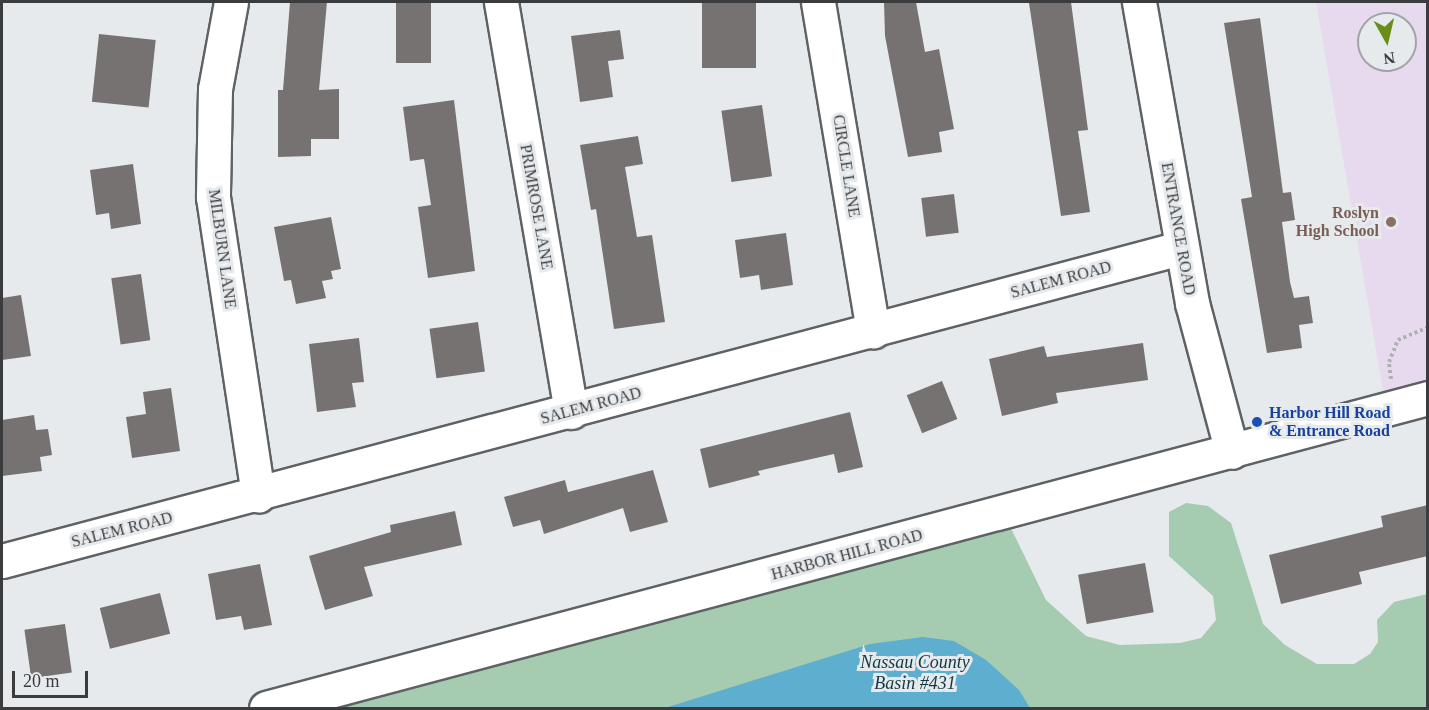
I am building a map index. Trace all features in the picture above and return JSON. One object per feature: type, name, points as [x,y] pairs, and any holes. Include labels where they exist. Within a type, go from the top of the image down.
[{"type":"street","name":"MILBURN LANE","points":[[231,2],[215,89],[213,197],[258,496]]},
{"type":"street","name":"PRIMROSE LANE","points":[[501,2],[571,412]]},
{"type":"street","name":"CIRCLE LANE","points":[[818,2],[873,331]]},
{"type":"street","name":"ENTRANCE ROAD","points":[[1139,2],[1180,248],[1232,452]]},
{"type":"street","name":"SALEM ROAD","points":[[2,561],[258,496],[1180,248]]},
{"type":"street","name":"HARBOR HILL ROAD","points":[[266,708],[1428,398]]},
{"type":"path","points":[[1394,407],[1392,350],[1408,332],[1428,327]]},
{"type":"shaded area","name":"Roslyn High School","points":[[1316,2],[1427,2],[1427,397],[1386,408]]},
{"type":"green space","points":[[1186,503],[1208,506],[1231,523],[1263,624],[1285,645],[1317,664],[1354,664],[1370,654],[1378,642],[1377,620],[1394,602],[1427,594],[1427,708],[264,708],[1005,516],[1046,600],[1086,636],[1120,645],[1180,643],[1201,638],[1216,620],[1213,596],[1169,556],[1169,512]]},
{"type":"water","name":"Nassau County Basin #431","points":[[923,637],[954,641],[986,660],[1019,690],[1030,708],[665,708],[870,644]]},
{"type":"building","points":[[290,2],[327,2],[319,90],[339,89],[339,139],[311,139],[311,156],[278,157],[278,90],[283,90]]},
{"type":"building","points":[[396,2],[431,2],[431,63],[396,63]]},
{"type":"building","points":[[702,2],[756,2],[756,68],[702,68]]},
{"type":"building","points":[[884,2],[916,2],[925,52],[939,49],[954,129],[939,132],[942,152],[908,157],[885,36]]},
{"type":"building","points":[[1071,2],[1088,130],[1078,131],[1090,212],[1061,216],[1029,3]]},
{"type":"building","points":[[1260,18],[1283,193],[1291,192],[1295,220],[1282,222],[1290,282],[1294,298],[1309,296],[1313,323],[1299,325],[1302,348],[1267,353],[1241,199],[1252,197],[1224,23]]},
{"type":"building","points":[[620,30],[624,59],[608,61],[613,97],[580,102],[571,36]]},
{"type":"building","points":[[99,34],[156,40],[149,108],[92,102]]},
{"type":"building","points":[[454,100],[475,271],[428,278],[418,207],[431,205],[424,159],[410,161],[403,107]]},
{"type":"building","points":[[762,105],[772,176],[731,182],[721,111]]},
{"type":"building","points":[[638,136],[643,164],[625,167],[637,237],[652,235],[665,322],[614,329],[596,209],[591,210],[580,145]]},
{"type":"building","points":[[133,164],[141,224],[111,229],[109,213],[96,215],[90,170]]},
{"type":"building","points":[[954,194],[959,233],[926,237],[921,198]]},
{"type":"building","points":[[331,217],[341,269],[331,271],[333,279],[322,281],[326,298],[296,304],[291,280],[284,281],[274,227]]},
{"type":"building","points":[[786,233],[793,285],[761,290],[759,275],[740,278],[735,240]]},
{"type":"building","points":[[141,274],[150,340],[121,345],[111,278]]},
{"type":"building","points":[[21,295],[31,356],[2,360],[2,298]]},
{"type":"building","points":[[478,322],[485,372],[436,378],[429,329]]},
{"type":"building","points":[[359,338],[364,382],[352,383],[356,407],[317,412],[309,344]]},
{"type":"building","points":[[1143,343],[1148,380],[1056,393],[1058,403],[1002,416],[989,359],[1044,346],[1047,357]]},
{"type":"building","points":[[942,381],[957,419],[922,433],[907,395]]},
{"type":"building","points":[[171,388],[180,451],[132,458],[126,417],[146,414],[143,392]]},
{"type":"building","points":[[850,412],[863,467],[838,473],[834,454],[758,471],[760,475],[709,488],[700,449]]},
{"type":"building","points":[[34,415],[36,430],[48,429],[52,455],[40,457],[42,471],[2,476],[2,420]]},
{"type":"building","points":[[653,470],[668,522],[630,532],[623,508],[544,534],[540,520],[513,527],[504,497],[565,480],[568,492]]},
{"type":"building","points":[[1428,505],[1428,556],[1359,572],[1362,584],[1281,604],[1269,555],[1383,527],[1381,516]]},
{"type":"building","points":[[455,511],[462,545],[364,567],[373,596],[325,610],[309,556],[391,532],[390,525]]},
{"type":"building","points":[[1145,563],[1154,612],[1087,624],[1078,575]]},
{"type":"building","points":[[260,564],[272,625],[244,630],[241,616],[216,620],[208,574]]},
{"type":"building","points":[[160,593],[170,634],[110,649],[100,608]]},
{"type":"building","points":[[65,624],[72,673],[31,678],[24,630]]},
{"type":"place","name":"Roslyn High School","points":[[1391,222]]},
{"type":"place","name":"Harbor Hill Road & Entrance Road","points":[[1257,422]]}]
